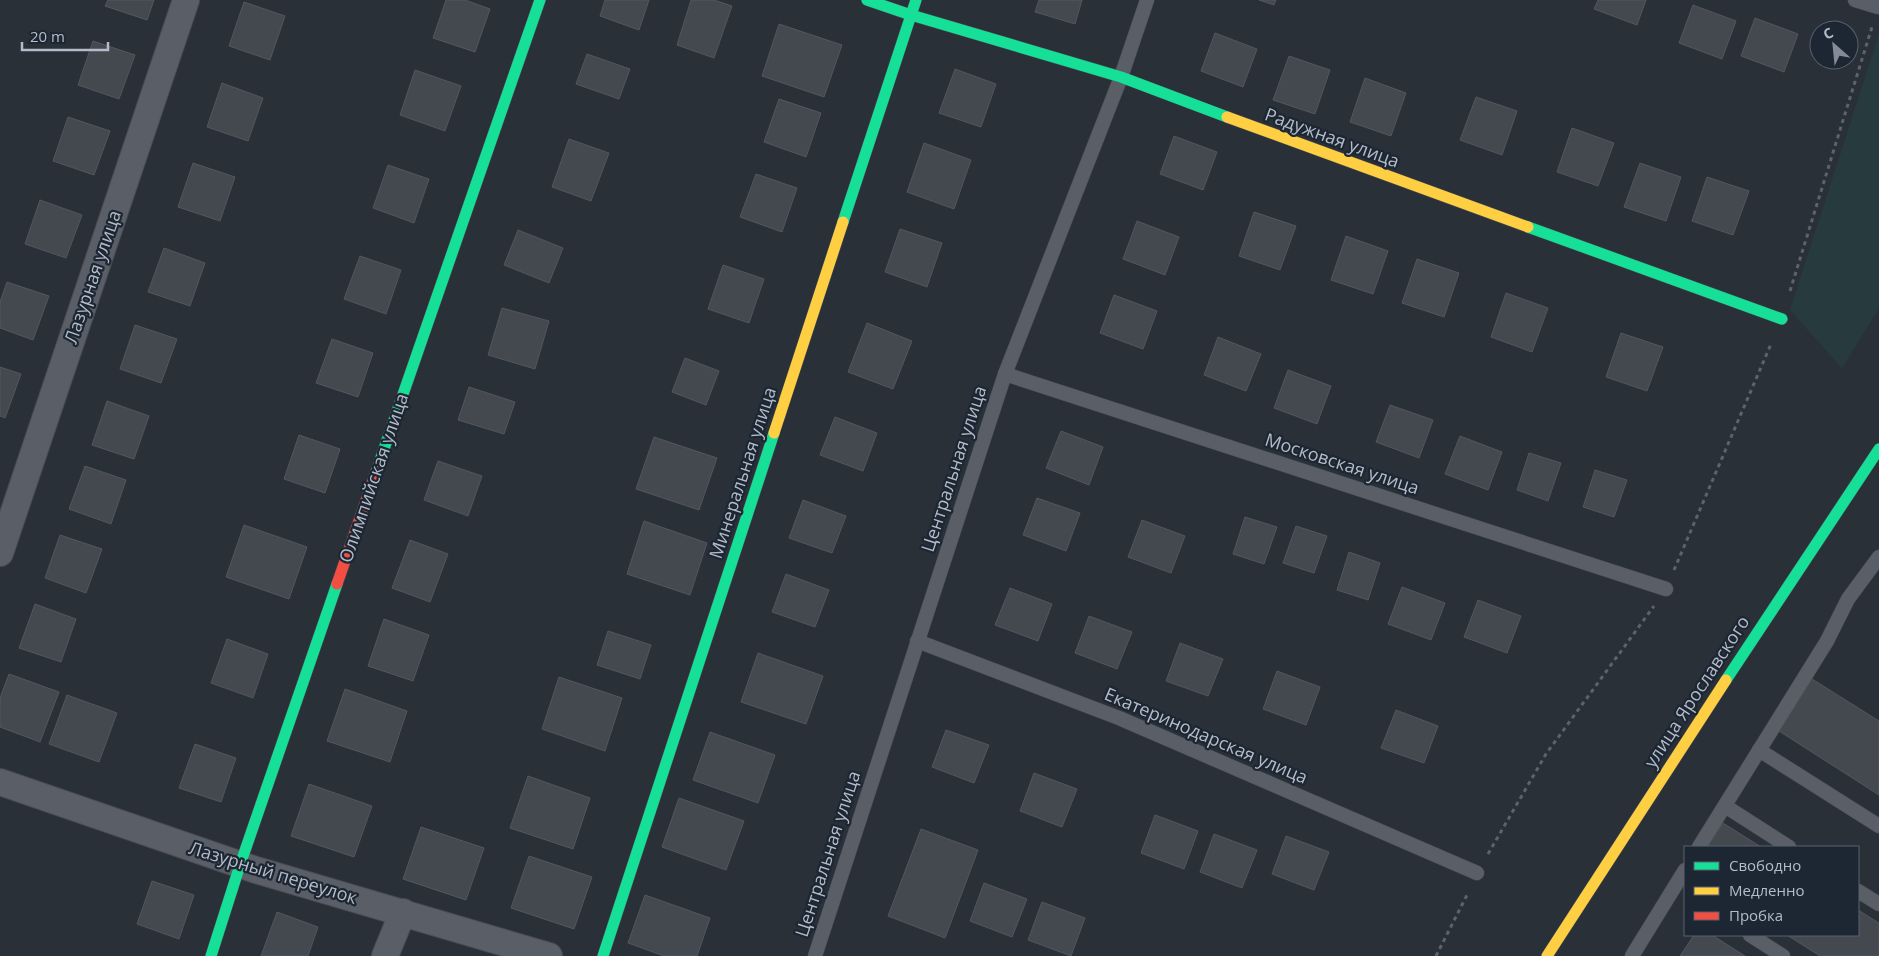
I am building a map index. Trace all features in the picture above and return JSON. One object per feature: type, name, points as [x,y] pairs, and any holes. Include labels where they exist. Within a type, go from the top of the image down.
[{"type":"street","name":"Лазурная улица","points":[[0,553],[186,0]]},
{"type":"street","name":"Олимпийская улица","points":[[211,956],[240,865],[540,0]]},
{"type":"street","name":"Радужная улица","points":[[867,0],[911,15],[1121,77],[1312,150],[1782,319]]},
{"type":"street","name":"Минеральная улица","points":[[603,956],[916,0]]},
{"type":"street","name":"улица Ярославского","points":[[1547,956],[1678,753],[1879,449]]},
{"type":"street","name":"Лазурный переулок","points":[[0,782],[240,865],[548,956]]},
{"type":"street","points":[[385,956],[402,912]]},
{"type":"lane","name":"Центральная улица","points":[[815,956],[1005,374],[1121,77],[1147,0]]},
{"type":"lane","points":[[1855,0],[1878,7]]},
{"type":"lane","name":"Московская улица","points":[[1005,374],[1666,589]]},
{"type":"lane","points":[[1700,846],[1827,641],[1848,599],[1879,557]]},
{"type":"lane","name":"Екатеринодарская улица","points":[[917,641],[1119,718],[1478,873]]},
{"type":"lane","points":[[1759,750],[1879,826]]},
{"type":"lane","points":[[1724,806],[1787,846]]},
{"type":"lane","points":[[1632,956],[1680,890],[1684,874]]},
{"type":"lane","points":[[1859,892],[1879,904]]},
{"type":"lane","points":[[1752,936],[1783,956]]},
{"type":"path","points":[[1436,956],[1478,873],[1546,754],[1666,589],[1782,319],[1878,7]]},
{"type":"green space","points":[[1879,34],[1879,308],[1842,368],[1790,310]]},
{"type":"building","points":[[108,0],[154,0],[147,20],[105,6]]},
{"type":"building","points":[[446,0],[465,0],[490,9],[475,52],[433,38]]},
{"type":"building","points":[[605,0],[649,0],[639,30],[600,16]]},
{"type":"building","points":[[691,0],[714,0],[732,6],[714,58],[677,45]]},
{"type":"building","points":[[1039,0],[1082,0],[1075,24],[1035,12]]},
{"type":"building","points":[[1259,0],[1276,0],[1274,5]]},
{"type":"building","points":[[1598,0],[1646,0],[1637,25],[1594,9]]},
{"type":"building","points":[[244,2],[285,16],[270,60],[229,46]]},
{"type":"building","points":[[1693,5],[1736,21],[1722,59],[1679,43]]},
{"type":"building","points":[[1755,18],[1798,34],[1784,72],[1741,56]]},
{"type":"building","points":[[779,24],[842,45],[824,97],[762,76]]},
{"type":"building","points":[[1215,33],[1257,49],[1243,87],[1201,71]]},
{"type":"building","points":[[93,41],[135,55],[119,99],[78,85]]},
{"type":"building","points":[[587,54],[630,69],[619,99],[576,84]]},
{"type":"building","points":[[1289,56],[1330,70],[1315,114],[1273,100]]},
{"type":"building","points":[[955,69],[996,84],[981,127],[939,113]]},
{"type":"building","points":[[415,70],[461,86],[445,131],[400,115]]},
{"type":"building","points":[[1365,78],[1406,93],[1391,136],[1350,122]]},
{"type":"building","points":[[222,83],[263,98],[248,141],[207,127]]},
{"type":"building","points":[[1476,97],[1517,111],[1502,155],[1460,140]]},
{"type":"building","points":[[779,99],[821,113],[806,157],[764,142]]},
{"type":"building","points":[[68,117],[110,131],[94,175],[53,161]]},
{"type":"building","points":[[1572,128],[1614,143],[1598,186],[1557,172]]},
{"type":"building","points":[[1174,136],[1217,152],[1203,190],[1160,174]]},
{"type":"building","points":[[569,139],[609,153],[591,201],[552,187]]},
{"type":"building","points":[[924,143],[971,160],[954,209],[907,192]]},
{"type":"building","points":[[193,163],[235,177],[220,221],[178,207]]},
{"type":"building","points":[[1640,163],[1681,177],[1666,221],[1624,207]]},
{"type":"building","points":[[388,165],[429,179],[414,223],[373,208]]},
{"type":"building","points":[[756,174],[797,188],[782,232],[740,217]]},
{"type":"building","points":[[1707,177],[1749,191],[1733,235],[1692,221]]},
{"type":"building","points":[[40,200],[82,215],[66,258],[25,244]]},
{"type":"building","points":[[1254,212],[1296,226],[1280,270],[1239,256]]},
{"type":"building","points":[[1137,221],[1179,237],[1165,275],[1123,259]]},
{"type":"building","points":[[900,229],[942,243],[927,287],[885,272]]},
{"type":"building","points":[[518,230],[563,248],[549,283],[504,265]]},
{"type":"building","points":[[1346,236],[1388,251],[1373,294],[1331,280]]},
{"type":"building","points":[[164,248],[205,263],[190,306],[148,292]]},
{"type":"building","points":[[360,256],[401,270],[386,314],[344,299]]},
{"type":"building","points":[[1417,259],[1459,273],[1444,317],[1402,303]]},
{"type":"building","points":[[723,265],[764,279],[749,323],[708,309]]},
{"type":"building","points":[[7,282],[49,296],[33,340],[0,328],[0,302]]},
{"type":"building","points":[[1506,293],[1548,308],[1532,352],[1491,337]]},
{"type":"building","points":[[1114,295],[1157,311],[1143,349],[1100,333]]},
{"type":"building","points":[[502,308],[549,321],[535,369],[488,355]]},
{"type":"building","points":[[867,323],[912,341],[893,389],[848,372]]},
{"type":"building","points":[[135,325],[177,339],[161,383],[120,369]]},
{"type":"building","points":[[1621,333],[1663,347],[1647,391],[1606,377]]},
{"type":"building","points":[[1218,337],[1261,354],[1246,391],[1204,375]]},
{"type":"building","points":[[332,339],[373,353],[358,397],[316,383]]},
{"type":"building","points":[[685,358],[719,371],[706,405],[672,392]]},
{"type":"building","points":[[0,367],[21,374],[5,418],[0,416]]},
{"type":"building","points":[[1288,370],[1331,386],[1317,424],[1274,408]]},
{"type":"building","points":[[469,387],[515,402],[504,434],[458,420]]},
{"type":"building","points":[[107,401],[149,416],[134,459],[92,445]]},
{"type":"building","points":[[1390,405],[1433,420],[1419,458],[1376,442]]},
{"type":"building","points":[[835,417],[877,433],[863,471],[820,455]]},
{"type":"building","points":[[1061,431],[1103,447],[1089,485],[1046,468]]},
{"type":"building","points":[[299,435],[340,449],[325,493],[284,479]]},
{"type":"building","points":[[1460,436],[1502,452],[1488,490],[1445,474]]},
{"type":"building","points":[[654,437],[717,458],[699,510],[636,489]]},
{"type":"building","points":[[1529,453],[1561,463],[1548,501],[1517,490]]},
{"type":"building","points":[[438,461],[482,476],[468,516],[424,500]]},
{"type":"building","points":[[85,466],[126,480],[111,524],[69,509]]},
{"type":"building","points":[[1595,470],[1627,480],[1614,517],[1583,507]]},
{"type":"building","points":[[1037,498],[1080,513],[1066,551],[1023,535]]},
{"type":"building","points":[[803,500],[846,516],[832,553],[789,538]]},
{"type":"building","points":[[1245,517],[1277,527],[1264,564],[1233,554]]},
{"type":"building","points":[[1142,520],[1185,536],[1171,573],[1128,557]]},
{"type":"building","points":[[644,521],[707,543],[690,595],[627,574]]},
{"type":"building","points":[[244,525],[307,547],[289,599],[226,577]]},
{"type":"building","points":[[1296,526],[1327,536],[1314,573],[1283,563]]},
{"type":"building","points":[[60,535],[102,549],[86,593],[45,578]]},
{"type":"building","points":[[410,540],[448,554],[430,602],[392,588]]},
{"type":"building","points":[[1349,552],[1380,563],[1368,600],[1337,590]]},
{"type":"building","points":[[786,574],[829,590],[815,627],[772,612]]},
{"type":"building","points":[[1402,587],[1445,603],[1431,640],[1388,624]]},
{"type":"building","points":[[1010,588],[1052,604],[1038,641],[995,625]]},
{"type":"building","points":[[1478,600],[1521,616],[1507,653],[1464,637]]},
{"type":"building","points":[[35,604],[76,619],[61,662],[19,648]]},
{"type":"building","points":[[1089,616],[1132,632],[1117,669],[1075,653]]},
{"type":"building","points":[[384,619],[429,635],[413,681],[368,666]]},
{"type":"building","points":[[608,631],[651,645],[640,679],[597,665]]},
{"type":"building","points":[[227,639],[268,654],[253,698],[211,683]]},
{"type":"building","points":[[1180,643],[1223,659],[1208,696],[1166,681]]},
{"type":"building","points":[[758,653],[823,676],[806,724],[741,702]]},
{"type":"building","points":[[1277,671],[1320,687],[1306,725],[1263,709]]},
{"type":"building","points":[[9,674],[59,692],[40,742],[0,727],[0,698]]},
{"type":"building","points":[[559,677],[622,698],[605,751],[542,729]]},
{"type":"building","points":[[1812,679],[1879,721],[1879,795],[1779,731]]},
{"type":"building","points":[[345,689],[407,711],[390,762],[327,741]]},
{"type":"building","points":[[67,695],[117,713],[99,762],[49,744]]},
{"type":"building","points":[[1396,710],[1438,726],[1424,763],[1381,748]]},
{"type":"building","points":[[946,730],[989,745],[974,783],[932,767]]},
{"type":"building","points":[[710,732],[775,755],[758,803],[693,780]]},
{"type":"building","points":[[195,744],[236,758],[221,802],[179,788]]},
{"type":"building","points":[[1034,773],[1077,789],[1062,827],[1020,811]]},
{"type":"building","points":[[528,776],[590,798],[573,849],[510,828]]},
{"type":"building","points":[[309,784],[372,806],[354,857],[291,836]]},
{"type":"building","points":[[679,798],[744,821],[726,870],[662,847]]},
{"type":"building","points":[[1155,815],[1198,831],[1184,869],[1141,853]]},
{"type":"building","points":[[1723,823],[1759,846],[1708,846]]},
{"type":"building","points":[[421,827],[484,848],[466,900],[403,879]]},
{"type":"building","points":[[921,829],[978,850],[945,938],[888,916]]},
{"type":"building","points":[[1214,834],[1257,850],[1242,888],[1200,872]]},
{"type":"building","points":[[1286,836],[1329,852],[1314,890],[1272,874]]},
{"type":"building","points":[[529,856],[592,877],[574,929],[511,908]]},
{"type":"building","points":[[152,881],[194,895],[179,939],[137,924]]},
{"type":"building","points":[[984,883],[1027,899],[1012,937],[970,921]]},
{"type":"building","points":[[645,895],[710,918],[697,956],[664,956],[628,943]]},
{"type":"building","points":[[1042,902],[1085,918],[1071,956],[1028,940]]},
{"type":"building","points":[[1859,911],[1879,923],[1879,956],[1820,956],[1789,936],[1859,936]]},
{"type":"building","points":[[277,912],[318,927],[308,956],[261,956]]},
{"type":"building","points":[[1693,936],[1714,936],[1745,956],[1680,956]]},
{"type":"traffic: fast","points":[[376,472],[540,0]]},
{"type":"traffic: fast","points":[[867,0],[911,15],[1121,77],[1227,117]]},
{"type":"traffic: fast","points":[[843,222],[916,0]]},
{"type":"traffic: fast","points":[[1528,227],[1782,319]]},
{"type":"traffic: fast","points":[[603,956],[774,433]]},
{"type":"traffic: fast","points":[[1726,680],[1879,449]]},
{"type":"traffic: fast","points":[[211,956],[240,865],[337,584]]},
{"type":"traffic: slow","points":[[1227,117],[1528,227]]},
{"type":"traffic: slow","points":[[774,433],[843,222]]},
{"type":"traffic: slow","points":[[1547,956],[1726,680]]},
{"type":"traffic: jam","points":[[337,584],[376,472]]}]
